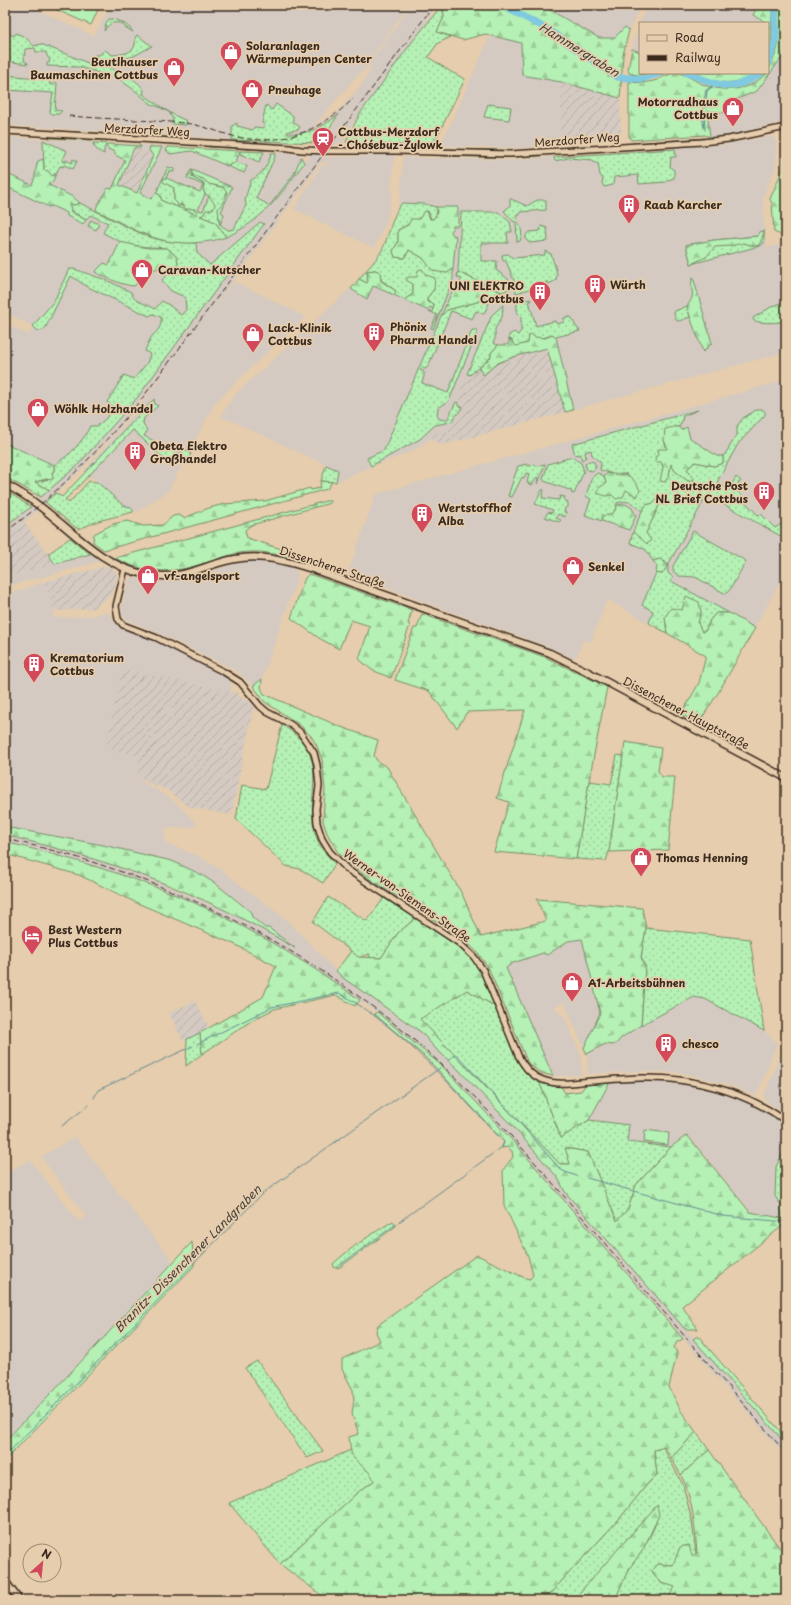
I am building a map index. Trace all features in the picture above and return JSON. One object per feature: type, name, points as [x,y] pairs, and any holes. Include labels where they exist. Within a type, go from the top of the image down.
[{"type":"main road","name":"Dissenchener Straße","points":[[5,484],[38,504],[99,554],[125,569],[163,577],[196,571],[215,564],[239,558],[263,557],[284,561],[344,580],[522,642],[550,653],[576,666]]},
{"type":"main road","name":"Dissenchener Hauptstraße","points":[[576,666],[786,778]]},
{"type":"main road","points":[[5,1581],[19,1600]]},
{"type":"street","name":"Merzdorfer Weg","points":[[5,131],[323,151],[518,154],[722,140],[786,126]]},
{"type":"street","name":"Werner-von-Siemens-Straße","points":[[125,569],[116,606],[118,619],[123,625],[171,645],[224,672],[240,682],[267,712],[290,724],[300,732],[314,753],[318,765],[319,786],[316,809],[317,823],[322,839],[330,852],[348,870],[459,943],[474,957],[485,974],[523,1066],[539,1078],[555,1083],[647,1078],[690,1082],[722,1089],[745,1098],[786,1121]]},
{"type":"shaded area","points":[[5,5],[26,5],[94,36],[111,5],[409,5],[368,63],[374,58],[411,5],[437,5],[423,28],[359,115],[346,135],[343,145],[334,144],[325,156],[331,157],[326,164],[321,162],[209,315],[235,282],[306,317],[215,403],[168,491],[136,512],[123,505],[84,471],[131,417],[171,364],[115,433],[76,475],[5,537],[5,526],[31,507],[41,497],[5,477],[5,324],[29,335],[33,326],[5,313],[5,137],[300,154],[305,162],[338,116],[309,133],[318,123],[335,114],[345,104],[362,84],[372,66],[370,65],[353,80],[300,142],[274,142],[5,125]]},
{"type":"shaded area","points":[[541,5],[641,5],[629,30],[625,27],[614,38],[599,38]]},
{"type":"shaded area","points":[[648,5],[758,5],[753,15],[765,22],[640,22]]},
{"type":"shaded area","points":[[639,25],[639,52],[632,49]]},
{"type":"shaded area","points":[[786,31],[786,121],[731,135],[710,137],[707,111],[727,113],[730,102],[757,91],[783,56]]},
{"type":"shaded area","points":[[490,36],[521,43],[522,75],[561,82],[560,136],[562,145],[516,148],[443,146],[443,141]]},
{"type":"shaded area","points":[[561,82],[620,98],[621,136],[618,139],[571,142],[569,139],[560,136]]},
{"type":"shaded area","points":[[772,136],[776,141],[776,166],[763,196],[764,229],[767,248],[786,243],[786,352],[442,445],[430,438],[421,446],[408,453],[362,470],[336,482],[338,470],[221,416],[234,396],[352,287],[374,261],[388,238],[400,202],[403,157],[509,160],[721,145]]},
{"type":"shaded area","points":[[135,147],[154,155],[138,195],[118,186]]},
{"type":"shaded area","points":[[394,155],[391,197],[387,220],[374,248],[294,209],[322,165],[326,166],[332,157]]},
{"type":"shaded area","points":[[547,348],[565,412],[442,445],[432,437],[451,422],[461,408],[457,406],[458,403],[456,402],[467,374],[470,375],[479,368],[484,375],[498,363],[513,357]]},
{"type":"shaded area","points":[[786,380],[786,571],[718,693],[700,721],[695,721],[681,715],[699,683],[706,656],[607,599],[591,642],[583,640],[577,656],[573,658],[549,647],[405,594],[347,576],[376,494]]},
{"type":"shaded area","points":[[24,522],[55,564],[5,577],[5,537]]},
{"type":"shaded area","points":[[90,554],[101,561],[5,587],[5,577]]},
{"type":"shaded area","points":[[255,561],[289,567],[297,571],[298,576],[262,679],[253,686],[232,668],[127,620],[123,616],[121,610],[129,579],[131,577],[166,581],[182,579],[197,576],[234,564]]},
{"type":"shaded area","points":[[108,566],[116,571],[117,577],[114,589],[109,597],[93,608],[54,611],[44,582]]},
{"type":"shaded area","points":[[44,582],[54,611],[53,618],[92,616],[106,612],[109,613],[117,625],[124,629],[155,640],[214,669],[231,682],[232,688],[230,692],[156,677],[139,756],[137,778],[171,798],[197,824],[190,828],[179,827],[164,829],[166,843],[198,856],[220,869],[289,922],[343,978],[421,1032],[435,1048],[500,1112],[558,1178],[565,1192],[786,1444],[786,1457],[514,1142],[442,1066],[386,1019],[333,981],[266,940],[200,906],[154,886],[104,869],[47,852],[5,842],[5,835],[74,852],[147,877],[260,927],[291,946],[265,928],[252,917],[251,912],[216,884],[200,874],[103,845],[5,827],[5,596]]},
{"type":"shaded area","points":[[122,669],[237,693],[239,697],[254,704],[231,815],[189,807],[167,790],[137,778],[139,756],[106,749]]},
{"type":"shaded area","points":[[582,939],[600,1013],[584,1048],[564,1002],[554,1007],[554,1009],[564,1016],[581,1055],[582,1075],[553,1076],[506,968],[513,963],[543,953],[547,955],[568,941]]},
{"type":"shaded area","points":[[694,997],[705,999],[764,1031],[777,1043],[756,1096],[730,1085],[683,1073],[644,1071],[588,1074],[587,1054],[605,1044],[613,1045],[617,1043],[621,1038],[641,1025]]},
{"type":"shaded area","points":[[195,1001],[209,1028],[183,1041],[169,1013]]},
{"type":"shaded area","points":[[784,1047],[786,1048],[786,1114],[766,1101],[764,1096]]},
{"type":"shaded area","points":[[610,1082],[680,1082],[718,1090],[755,1106],[786,1124],[786,1146],[776,1167],[782,1219],[751,1212],[688,1135],[671,1147],[627,1142],[629,1125],[589,1120]]},
{"type":"shaded area","points":[[75,1137],[174,1263],[5,1441],[5,1161],[11,1171],[30,1160],[78,1221],[87,1217],[41,1157]]},
{"type":"green space","points":[[46,5],[100,5],[91,25]]},
{"type":"green space","points":[[442,5],[444,17],[437,32],[451,37],[438,43],[428,57],[465,79],[437,137],[430,146],[346,142],[359,115],[412,42]]},
{"type":"green space","points":[[443,5],[541,5],[599,38],[614,38],[625,27],[629,30],[623,55],[620,98],[561,82],[522,75],[521,43],[485,34],[463,40],[437,32],[444,17]]},
{"type":"green space","points":[[758,5],[773,5],[772,38],[769,54],[769,22],[764,22],[753,15]]},
{"type":"green space","points":[[779,5],[786,5],[786,31],[783,56],[757,91],[730,102],[727,113],[707,111],[710,137],[705,135],[631,140],[629,136],[629,82],[650,82],[670,74],[680,74],[697,82],[717,88],[735,89],[752,84],[765,74],[769,74],[769,70],[778,46]]},
{"type":"green space","points":[[109,19],[122,22],[133,32],[123,24],[117,23],[110,24],[104,31],[106,23]]},
{"type":"green space","points":[[5,32],[14,36],[16,33],[25,37],[34,46],[41,44],[93,65],[97,58],[95,55],[99,55],[105,50],[112,55],[126,53],[132,50],[137,35],[152,46],[134,56],[110,61],[104,65],[138,83],[144,91],[143,94],[181,119],[187,121],[186,125],[172,124],[173,119],[169,112],[151,104],[119,79],[79,67],[47,66],[47,63],[49,63],[50,60],[46,52],[36,52],[35,48],[25,49],[24,61],[28,64],[5,61]]},
{"type":"green space","points":[[632,49],[639,52],[639,74],[645,74],[639,75],[630,74],[628,70]]},
{"type":"green space","points":[[696,74],[754,74],[733,82],[717,82]]},
{"type":"green space","points":[[5,75],[49,79],[50,85],[57,83],[55,110],[62,111],[59,114],[52,114],[50,112],[53,93],[6,90]]},
{"type":"green space","points":[[276,104],[293,116],[293,122],[300,127],[299,129],[287,132],[288,134],[303,133],[321,127],[339,114],[319,143],[232,140],[232,126],[237,123],[237,126],[253,130],[254,127],[264,128],[265,124],[262,123],[266,105],[272,110]]},
{"type":"green space","points":[[488,104],[511,107],[509,120],[484,117]]},
{"type":"green space","points":[[58,131],[182,138],[182,140],[170,138]]},
{"type":"green space","points":[[786,132],[786,237],[774,232],[772,203],[770,199],[783,169],[783,136]]},
{"type":"green space","points":[[49,138],[106,140],[107,141]]},
{"type":"green space","points":[[703,138],[709,139],[632,143]]},
{"type":"green space","points":[[43,140],[67,151],[62,161],[65,163],[66,160],[72,163],[73,159],[77,161],[73,169],[64,165],[63,167],[60,166],[56,174],[52,176],[43,170]]},
{"type":"green space","points":[[93,143],[141,146],[140,148],[134,148],[119,185],[137,193],[153,156],[149,150],[150,147],[162,147],[140,193],[151,199],[156,193],[160,195],[162,201],[198,215],[195,209],[186,209],[181,204],[178,206],[174,200],[174,188],[163,182],[163,179],[166,178],[200,192],[203,185],[187,178],[188,175],[204,184],[203,190],[205,194],[198,210],[203,211],[209,196],[215,204],[214,208],[206,210],[203,215],[200,216],[215,222],[226,237],[205,242],[192,243],[165,241],[154,238],[97,211],[96,208],[108,188],[112,189],[125,160],[115,155],[115,152],[108,149],[106,145],[104,154],[96,148]]},
{"type":"green space","points":[[168,147],[240,151],[236,162],[230,165],[225,165],[192,151],[170,154],[166,150]]},
{"type":"green space","points":[[208,147],[245,148],[247,149]]},
{"type":"green space","points":[[442,149],[507,150],[506,152]]},
{"type":"green space","points":[[675,149],[676,157],[671,157],[670,167],[674,170],[674,178],[666,182],[639,184],[638,175],[614,177],[613,185],[604,187],[598,163],[595,163],[593,160],[568,158],[555,161],[554,157]]},
{"type":"green space","points":[[240,151],[264,152],[259,162],[240,154]]},
{"type":"green space","points":[[271,153],[276,153],[256,198],[267,204],[267,206],[270,205],[294,174],[301,157],[304,163],[279,196],[261,215],[251,223],[226,237],[215,222],[162,201],[160,195],[156,193],[168,167],[174,169],[174,172],[169,171],[166,178],[163,179],[174,188],[174,200],[186,209],[192,208],[203,215],[211,199],[203,190],[204,184],[188,175],[192,170],[192,175],[215,186],[223,187],[227,192],[219,213],[219,221],[221,225],[228,230],[234,229],[246,205],[245,199],[251,180],[264,169],[269,161]]},
{"type":"green space","points":[[441,154],[537,155],[541,156],[440,156]]},
{"type":"green space","points":[[43,159],[43,170],[48,171],[52,176],[56,174],[52,183],[50,182],[49,185],[73,197],[80,203],[74,205],[70,204],[71,212],[86,220],[83,224],[67,216],[67,213],[52,206],[49,207],[5,186],[5,173],[32,185],[38,161]]},
{"type":"green space","points":[[236,162],[247,166],[244,173],[225,165],[230,165]]},
{"type":"green space","points":[[192,170],[232,187],[221,212],[224,214],[220,225],[218,209],[225,199],[227,192],[223,187],[209,184],[203,179],[192,175]]},
{"type":"green space","points":[[510,199],[527,206],[537,200],[546,200],[546,210],[520,212],[520,215],[516,215],[522,233],[520,241],[517,242],[516,222],[513,221],[504,211],[510,206]]},
{"type":"green space","points":[[80,203],[146,236],[165,241],[196,243],[197,253],[210,265],[260,222],[264,224],[137,398],[77,466],[49,490],[35,482],[50,479],[54,470],[54,465],[75,448],[84,438],[90,426],[97,426],[109,415],[112,406],[107,402],[124,375],[134,379],[147,363],[150,354],[145,351],[161,322],[161,317],[153,314],[149,316],[86,286],[71,276],[46,327],[43,330],[38,331],[33,326],[54,301],[69,269],[74,269],[106,280],[131,292],[135,299],[155,309],[162,301],[181,315],[186,310],[185,297],[171,291],[162,280],[178,264],[177,257],[167,248],[133,246],[103,233],[108,223],[90,215],[86,220],[71,211],[69,204],[74,205]]},
{"type":"green space","points":[[402,203],[425,204],[436,207],[437,212],[433,219],[431,219],[428,211],[418,219],[398,230],[398,242],[393,251],[395,257],[405,258],[409,250],[423,258],[432,269],[447,273],[453,269],[453,279],[433,329],[431,328],[437,315],[427,310],[432,312],[434,304],[427,301],[427,298],[434,289],[422,269],[413,284],[413,294],[404,300],[394,295],[396,291],[381,280],[380,272],[375,270],[367,271],[367,283],[359,279],[381,252],[396,213]]},
{"type":"green space","points":[[436,207],[458,207],[458,226],[453,226],[451,232],[456,236],[453,269],[447,273],[432,270],[423,258],[409,250],[405,258],[395,257],[393,251],[398,242],[398,230],[408,225],[411,219],[419,219],[424,212],[427,211],[430,219],[433,219],[437,213]]},
{"type":"green space","points":[[461,212],[498,212],[510,222],[512,232],[507,232],[508,243],[481,243],[481,261],[497,261],[496,270],[508,279],[511,289],[501,292],[458,272]]},
{"type":"green space","points":[[91,220],[99,224],[96,230],[88,226]]},
{"type":"green space","points":[[541,226],[547,228],[548,241],[530,243],[526,240],[526,235],[529,232],[540,231]]},
{"type":"green space","points":[[764,231],[764,243],[760,246],[691,264],[686,245],[714,240],[758,236],[759,232]]},
{"type":"green space","points":[[764,231],[759,245],[755,246],[743,243],[715,247],[706,257],[691,264],[686,245],[714,240],[758,236],[759,232]]},
{"type":"green space","points":[[120,242],[148,248],[167,248],[177,257],[178,264],[168,273],[158,268],[153,270],[134,286],[119,283],[95,272],[104,263],[109,265]]},
{"type":"green space","points":[[545,251],[551,254],[557,273],[556,280],[549,284],[546,282],[546,284],[516,293],[515,283],[506,261],[503,261],[502,255],[508,254],[513,258],[545,255]]},
{"type":"green space","points":[[422,269],[426,275],[435,278],[434,289],[427,298],[427,302],[434,304],[433,309],[430,307],[427,310],[404,300],[413,294],[413,284],[406,280],[408,277],[417,277],[418,270]]},
{"type":"green space","points":[[375,270],[380,272],[381,281],[396,291],[394,295],[373,286],[367,299],[351,289],[359,279],[367,283],[367,271]]},
{"type":"green space","points":[[458,272],[501,292],[495,294],[489,303],[484,297],[477,302],[447,310],[441,316],[455,285],[458,285],[462,279],[457,277]]},
{"type":"green space","points":[[693,277],[712,343],[703,352],[687,306],[692,298]]},
{"type":"green space","points":[[484,297],[489,303],[484,314],[476,311],[472,319],[451,311],[428,367],[425,369],[421,368],[420,370],[424,372],[422,383],[448,393],[472,330],[478,330],[449,401],[438,408],[437,415],[439,419],[447,420],[456,402],[458,403],[458,406],[463,407],[451,422],[435,425],[420,439],[371,466],[367,458],[384,450],[441,316],[447,310],[477,302]]},
{"type":"green space","points":[[525,298],[527,300],[530,299],[531,301],[529,301],[536,326],[555,321],[557,324],[564,322],[564,318],[570,317],[580,331],[556,337],[552,334],[541,338],[529,335],[528,343],[516,346],[513,344],[512,340],[509,339],[509,335],[514,332],[518,335],[521,331],[521,316],[517,312],[517,300]]},
{"type":"green space","points":[[786,301],[786,320],[770,323],[754,321],[753,318],[771,307]]},
{"type":"green space","points":[[503,305],[502,317],[495,329],[495,339],[493,343],[498,345],[491,353],[491,357],[470,375],[467,374],[492,315]]},
{"type":"green space","points":[[687,306],[690,317],[679,321],[676,320],[674,314],[675,311]]},
{"type":"green space","points":[[531,334],[534,337],[546,338],[552,334],[556,337],[573,410],[565,412],[547,348],[513,357],[498,363],[483,375],[479,368],[491,357],[491,353],[498,345],[507,345],[509,343],[509,339],[516,346],[528,343],[529,335]]},
{"type":"green space","points":[[154,399],[155,404],[158,406],[144,418],[143,423],[147,431],[144,436],[180,454],[183,448],[191,453],[187,463],[182,459],[172,466],[133,430],[65,500],[69,503],[89,481],[97,482],[123,505],[130,507],[133,512],[98,521],[79,529],[75,527],[45,502],[56,493],[62,497]]},
{"type":"green space","points":[[758,409],[762,409],[765,412],[765,415],[738,444],[717,482],[729,490],[736,477],[741,481],[734,488],[744,498],[743,500],[759,516],[761,514],[775,528],[786,521],[786,539],[707,495],[668,565],[668,573],[673,577],[671,581],[729,613],[716,613],[710,620],[706,630],[701,632],[698,623],[701,612],[682,610],[665,616],[667,633],[649,623],[653,611],[642,605],[656,573],[662,574],[660,559],[653,561],[645,549],[630,543],[633,532],[651,541],[646,533],[662,499],[646,505],[642,511],[631,502],[625,501],[617,503],[615,511],[611,514],[603,516],[602,521],[585,515],[591,499],[586,496],[592,477],[598,473],[604,476],[606,483],[627,474],[613,474],[600,470],[601,463],[592,455],[591,450],[585,452],[586,457],[582,460],[580,454],[575,455],[572,444],[698,410],[683,416],[679,427],[674,427],[664,440],[667,449],[661,462],[669,475],[671,464],[675,471],[688,481],[694,480],[687,469],[695,462],[714,466],[723,463],[723,456],[737,435],[737,426],[743,418]]},
{"type":"green space","points":[[679,427],[681,430],[687,427],[690,438],[717,456],[723,456],[723,463],[714,466],[695,462],[687,469],[694,480],[688,481],[675,471],[671,464],[669,475],[665,482],[660,481],[663,467],[661,462],[656,462],[655,457],[659,454],[658,449],[667,449],[664,440],[665,429]]},
{"type":"green space","points":[[5,443],[54,465],[52,480],[46,479],[35,482],[49,490],[41,497],[5,477]]},
{"type":"green space","points":[[572,457],[581,463],[584,471],[574,494],[571,493],[572,491],[544,481],[543,479],[548,464]]},
{"type":"green space","points":[[589,461],[594,462],[596,466],[592,471],[587,470],[585,464]]},
{"type":"green space","points":[[527,464],[528,466],[535,464],[536,466],[545,464],[538,484],[537,477],[532,485],[527,483],[529,474],[526,473],[524,478],[522,477],[512,497],[508,496],[518,466]]},
{"type":"green space","points":[[326,465],[338,470],[336,482],[321,481]]},
{"type":"green space","points":[[608,473],[627,476],[633,479],[640,490],[637,497],[626,490],[623,497],[616,499],[612,495],[606,496],[597,493],[599,488],[606,483],[604,476]]},
{"type":"green space","points":[[321,481],[332,482],[327,489],[104,550],[93,542],[94,534],[113,524],[128,521],[143,526],[163,525],[173,516],[179,515],[184,518],[224,504],[265,501],[310,488],[311,490],[320,488]]},
{"type":"green space","points":[[5,490],[31,507],[5,526]]},
{"type":"green space","points":[[542,490],[544,490],[542,498],[559,500],[560,496],[565,497],[564,500],[568,502],[568,507],[565,508],[564,512],[566,512],[565,517],[558,514],[556,518],[561,520],[559,522],[545,517],[548,512],[552,513],[553,510],[535,504]]},
{"type":"green space","points":[[659,496],[662,499],[646,533],[651,540],[647,544],[633,532],[646,505],[654,503]]},
{"type":"green space","points":[[330,501],[330,503],[251,525],[245,530],[247,538],[294,553],[292,558],[266,553],[245,552],[186,568],[162,571],[139,568],[115,558]]},
{"type":"green space","points":[[625,504],[632,508],[636,516],[629,530],[602,521],[602,516],[612,513],[617,505]]},
{"type":"green space","points":[[693,531],[746,561],[726,594],[695,577],[679,576],[673,571],[673,566]]},
{"type":"green space","points":[[70,538],[90,554],[55,564],[48,554]]},
{"type":"green space","points":[[660,559],[668,565],[662,574],[656,573],[657,566],[653,561]]},
{"type":"green space","points":[[309,574],[412,610],[408,624],[410,625],[391,678],[372,670],[359,659],[370,626],[351,620],[339,649],[319,638],[291,618],[305,578]]},
{"type":"green space","points":[[686,596],[699,602],[701,612],[698,623],[702,632],[706,630],[710,620],[716,613],[729,613],[755,628],[718,693],[700,721],[695,721],[681,715],[699,683],[706,656],[667,633],[665,617],[671,608],[682,610]]},
{"type":"green space","points":[[422,614],[545,657],[607,687],[576,859],[494,852],[509,802],[497,798],[525,710],[467,712],[457,728],[429,691],[395,680],[414,628],[417,628]]},
{"type":"green space","points":[[262,679],[261,688],[264,694],[341,727],[378,740],[374,756],[378,762],[387,767],[462,894],[481,937],[546,921],[537,899],[642,908],[646,928],[641,957],[645,967],[641,1025],[621,1038],[617,1043],[613,1045],[605,1044],[587,1054],[584,1048],[600,1013],[582,939],[568,941],[547,955],[543,953],[513,963],[506,968],[553,1076],[541,1073],[530,1065],[488,967],[477,952],[462,938],[370,879],[349,863],[337,851],[327,833],[323,821],[325,789],[322,759],[316,744],[311,736],[300,725],[265,702],[253,686]]},
{"type":"green space","points":[[282,725],[298,738],[308,750],[313,764],[313,823],[319,843],[335,864],[323,883],[300,869],[286,866],[236,819],[242,785],[266,789]]},
{"type":"green space","points":[[625,742],[661,748],[658,771],[662,777],[675,777],[668,850],[609,852]]},
{"type":"green space","points":[[617,755],[623,756],[609,852],[606,861],[576,859],[589,781],[611,784]]},
{"type":"green space","points":[[5,827],[103,845],[172,861],[200,874],[216,884],[251,912],[252,917],[265,928],[269,928],[295,948],[241,918],[185,892],[112,865],[5,835]]},
{"type":"green space","points":[[5,842],[61,856],[117,873],[153,886],[207,909],[286,951],[360,1000],[355,1006],[336,995],[274,1009],[254,1019],[202,1054],[200,1033],[263,997],[276,966],[236,945],[135,902],[79,875],[5,854]]},
{"type":"green space","points":[[328,897],[367,921],[384,898],[416,918],[398,933],[381,958],[370,958],[369,954],[358,958],[313,922]]},
{"type":"green space","points":[[416,918],[470,955],[482,970],[496,1007],[467,990],[420,1019],[560,1164],[570,1164],[565,1148],[588,1152],[617,1221],[628,1209],[636,1185],[671,1147],[687,1135],[750,1212],[786,1219],[786,1223],[682,1306],[698,1329],[685,1329],[565,1192],[558,1178],[517,1131],[421,1032],[343,978],[336,971],[351,951],[358,957],[381,958],[398,933]]},
{"type":"green space","points":[[646,928],[750,939],[764,1031],[705,999],[694,997],[641,1025],[645,967],[641,957]]},
{"type":"green space","points":[[467,990],[496,1007],[522,1068],[529,1076],[539,1081],[561,1138],[589,1120],[629,1125],[627,1142],[671,1147],[636,1185],[628,1209],[617,1222],[588,1152],[566,1148],[571,1164],[560,1164],[419,1019]]},
{"type":"green space","points":[[377,1012],[442,1066],[514,1142],[683,1339],[677,1342],[674,1347],[677,1353],[669,1387],[681,1411],[696,1432],[671,1458],[665,1447],[654,1450],[657,1475],[649,1482],[620,1518],[544,1600],[328,1600],[280,1564],[358,1492],[374,1481],[373,1477],[353,1457],[351,1453],[349,1437],[359,1434],[352,1414],[354,1400],[353,1390],[342,1369],[342,1359],[380,1341],[376,1332],[378,1325],[477,1255],[525,1278],[530,1279],[533,1275],[528,1256],[504,1205],[503,1170],[513,1157],[512,1151],[507,1147],[502,1148],[504,1142],[437,1069],[422,1054],[374,1014]]},
{"type":"green space","points":[[200,1033],[202,1054],[186,1066],[187,1039]]},
{"type":"green space","points":[[539,1081],[548,1085],[560,1085],[565,1093],[581,1091],[587,1083],[610,1082],[589,1120],[561,1138]]},
{"type":"green space","points":[[645,1130],[669,1133],[668,1145],[644,1142]]},
{"type":"green space","points":[[786,1146],[786,1219],[782,1219],[781,1205],[775,1196],[776,1167]]},
{"type":"green space","points":[[393,1221],[396,1226],[340,1267],[335,1268],[333,1264],[347,1252]]},
{"type":"green space","points":[[192,1242],[194,1266],[5,1460],[5,1441],[97,1345]]},
{"type":"green space","points":[[698,1336],[786,1438],[786,1444],[693,1339]]},
{"type":"green space","points":[[257,1361],[323,1451],[307,1458],[245,1368]]},
{"type":"green space","points":[[696,1432],[709,1450],[681,1475],[671,1458]]},
{"type":"green space","points":[[663,1447],[683,1485],[692,1521],[696,1554],[673,1565],[657,1564],[660,1582],[676,1587],[668,1598],[669,1600],[615,1600],[627,1573],[649,1539],[658,1514],[657,1506],[573,1600],[544,1600],[620,1518],[649,1482],[657,1475],[654,1450]]},
{"type":"green space","points":[[351,1450],[356,1459],[370,1473],[375,1481],[357,1493],[280,1564],[229,1503]]},
{"type":"green space","points":[[709,1450],[786,1557],[786,1600],[669,1600],[668,1598],[675,1587],[661,1582],[653,1574],[652,1570],[657,1564],[673,1565],[680,1547],[689,1545],[692,1556],[697,1553],[691,1503],[681,1475]]},
{"type":"green space","points":[[657,1505],[659,1515],[643,1550],[628,1570],[615,1600],[573,1600]]},
{"type":"waterway","name":"Hammergraben","points":[[501,5],[547,29],[617,77],[642,79],[658,74]]},
{"type":"waterway","name":"Hammergraben","points":[[769,60],[776,34],[776,5]]},
{"type":"waterway","name":"Hammergraben","points":[[690,74],[716,84],[732,86],[750,80],[759,74]]},
{"type":"waterway","points":[[702,112],[706,90],[716,84]]},
{"type":"waterway","points":[[705,108],[707,91],[712,87]]},
{"type":"waterway","points":[[704,113],[705,130]]},
{"type":"waterway","points":[[702,116],[704,128]]},
{"type":"waterway","points":[[197,1044],[272,1007],[339,993],[362,1007],[406,1042],[447,1081],[504,1142],[502,1147],[340,1265]]},
{"type":"waterway","points":[[94,1098],[98,1090],[193,1046]]},
{"type":"waterway","name":"Branitz- Dissenchener Landgraben","points":[[448,1061],[454,1055],[457,1055],[560,1169],[577,1176]]},
{"type":"waterway","name":"Branitz- Dissenchener Landgraben","points":[[5,1456],[263,1193],[440,1068]]},
{"type":"waterway","points":[[62,1126],[89,1105]]},
{"type":"waterway","name":"Branitz- Dissenchener Landgraben","points":[[587,1178],[723,1216],[786,1222]]},
{"type":"railway","points":[[5,532],[60,487],[94,454],[141,400],[434,5]]},
{"type":"railway","points":[[69,116],[184,123],[198,125],[237,137],[254,140],[270,140],[285,138],[314,127],[341,110],[353,99]]},
{"type":"railway","points":[[5,839],[59,852],[112,869],[164,888],[215,910],[312,964],[358,996],[402,1030],[428,1052],[500,1123],[786,1453]]},
{"type":"place","name":"Solaranlagen Wärmepumpen Center","points":[[231,72]]},
{"type":"place","name":"Beutlhauser Baumaschinen Cottbus","points":[[174,88]]},
{"type":"place","name":"Pneuhage","points":[[252,110]]},
{"type":"place","name":"Motorradhaus Cottbus","points":[[733,128]]},
{"type":"place","name":"Cottbus-Merzdorf - Chóśebuz-Žylowk","points":[[323,158]]},
{"type":"place","name":"Raab Karcher","points":[[629,224]]},
{"type":"place","name":"Caravan-Kutscher","points":[[142,290]]},
{"type":"place","name":"Würth","points":[[595,304]]},
{"type":"place","name":"UNI ELEKTRO Cottbus","points":[[540,312]]},
{"type":"place","name":"Phönix Pharma Handel","points":[[374,352]]},
{"type":"place","name":"Lack-Klinik Cottbus","points":[[253,354]]},
{"type":"place","name":"Wöhlk Holzhandel","points":[[38,428]]},
{"type":"place","name":"Obeta Elektro Großhandel","points":[[135,472]]},
{"type":"place","name":"Deutsche Post NL Brief Cottbus","points":[[764,512]]},
{"type":"place","name":"Wertstoffhof Alba","points":[[422,534]]},
{"type":"place","name":"Senkel","points":[[573,586]]},
{"type":"place","name":"vf-angelsport","points":[[148,596]]},
{"type":"place","name":"Krematorium Cottbus","points":[[34,684]]},
{"type":"place","name":"Thomas Henning","points":[[641,878]]},
{"type":"place","name":"Best Western Plus Cottbus","points":[[32,956]]},
{"type":"place","name":"A1-Arbeitsbühnen","points":[[572,1002]]},
{"type":"place","name":"chesco","points":[[666,1064]]}]
